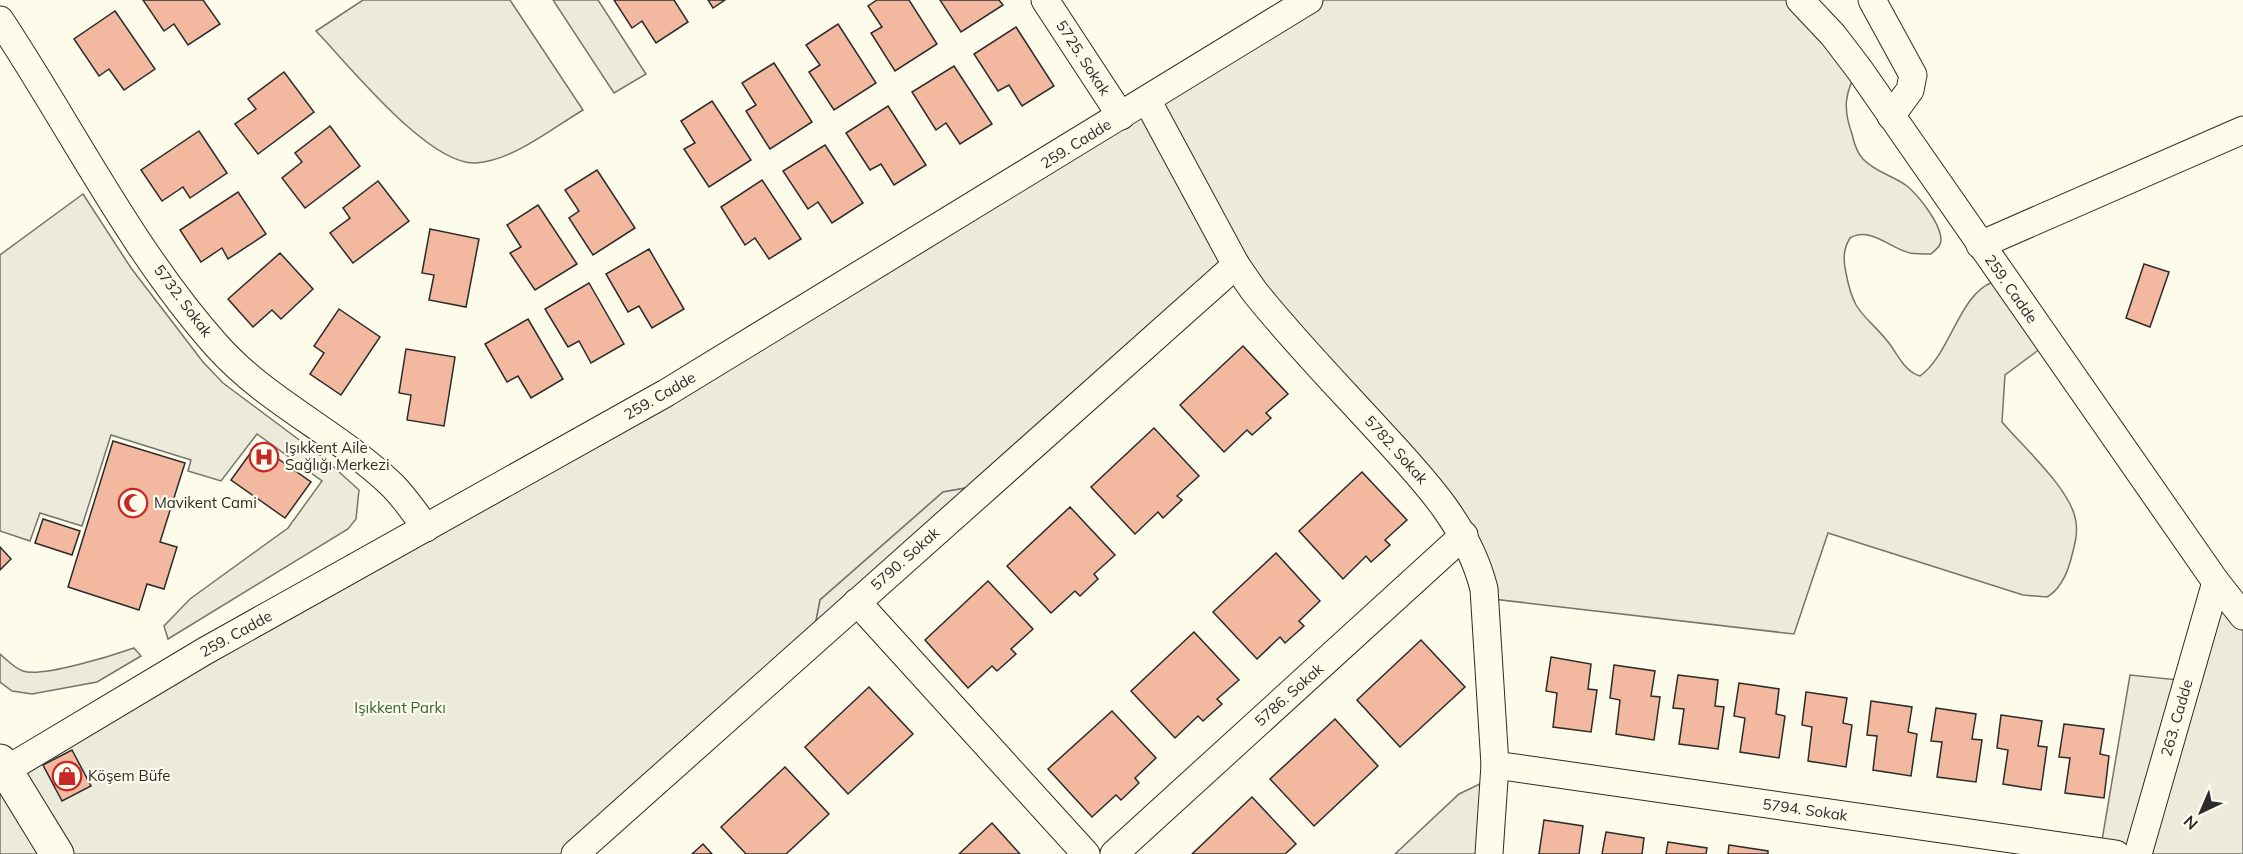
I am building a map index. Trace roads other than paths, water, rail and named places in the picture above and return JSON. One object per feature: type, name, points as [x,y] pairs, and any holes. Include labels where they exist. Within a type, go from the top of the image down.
[{"type":"street","name":"5725. Sokak","points":[[1045,0],[1121,116]]},
{"type":"street","name":"259. Cadde","points":[[2,769],[205,651],[666,393],[1309,0]]},
{"type":"street","name":"259. Cadde","points":[[1800,0],[1833,35],[2216,582],[2243,616]]},
{"type":"street","points":[[1872,0],[1913,75],[1913,83],[1891,116]]},
{"type":"street","name":"5732. Sokak","points":[[0,20],[132,230],[197,322],[242,371],[379,474],[400,495],[426,528]]},
{"type":"street","name":"5782. Sokak","points":[[1147,100],[1236,265],[1273,315],[1419,475],[1464,535],[1478,566],[1484,589],[1495,765],[1489,854]]},
{"type":"street","points":[[1980,245],[2243,130]]},
{"type":"street","name":"5790. Sokak","points":[[575,854],[1236,265]]},
{"type":"street","name":"5786. Sokak","points":[[1114,854],[1464,535]]},
{"type":"street","name":"263. Cadde","points":[[2138,854],[2216,582]]},
{"type":"street","points":[[857,602],[1086,854]]},
{"type":"street","name":"5794. Sokak","points":[[1495,765],[2116,854]]},
{"type":"street","points":[[2,769],[57,854]]},
{"type":"place","name":"Işıkkent Aile Sağlığı Merkezi","points":[[264,457]]},
{"type":"place","name":"Mavikent Cami","points":[[133,503]]},
{"type":"place","name":"Köşem Büfe","points":[[67,776]]},
{"type":"park label","name":"Işıkkent Parkı","points":[[400,708]]}]
